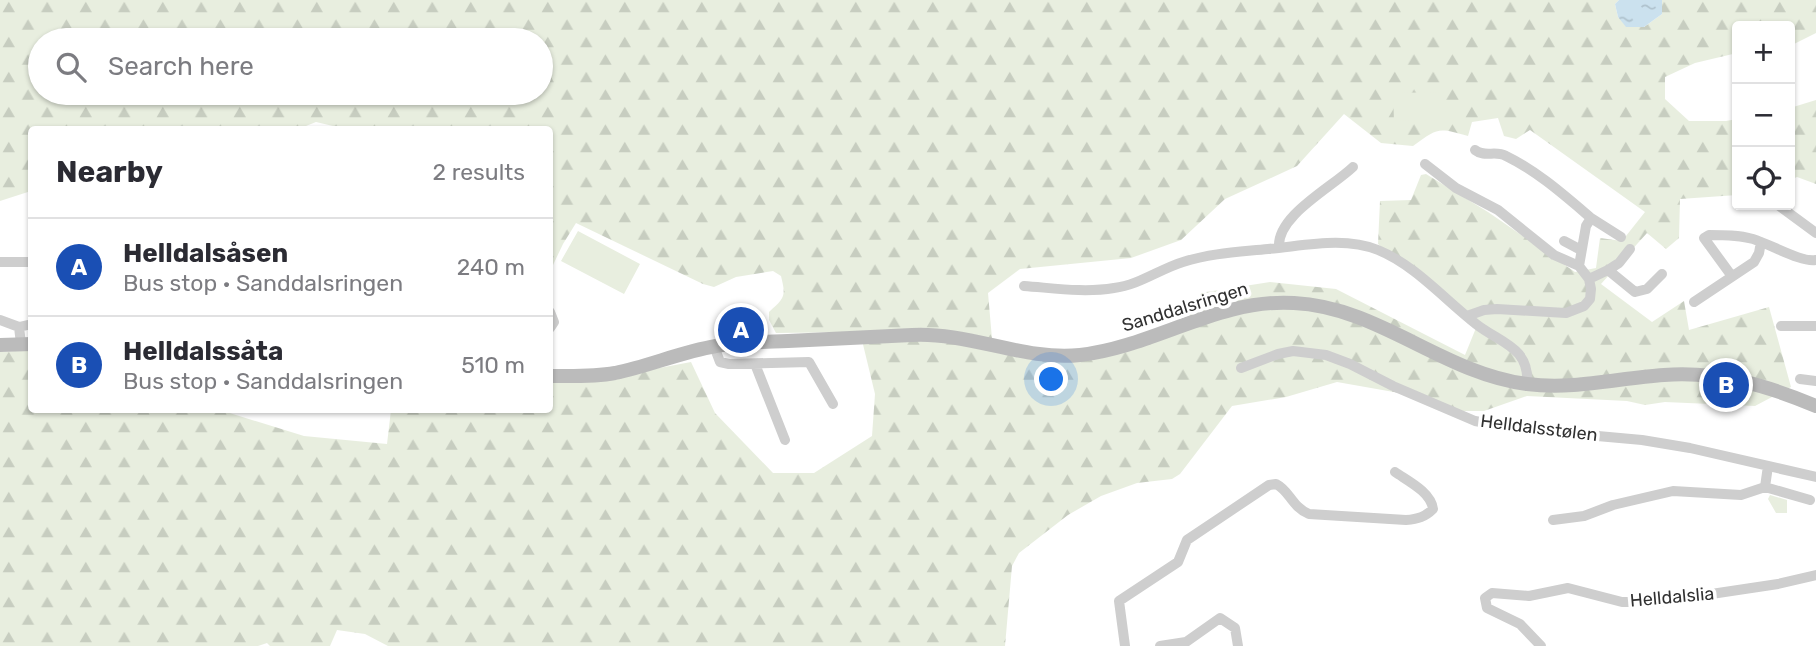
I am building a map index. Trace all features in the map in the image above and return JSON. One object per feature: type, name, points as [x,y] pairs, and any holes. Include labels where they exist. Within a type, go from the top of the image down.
[{"type":"main road","name":"Sanddalsringen","points":[[553,376],[612,373],[714,346],[931,334],[956,336],[1043,355],[1081,355],[1236,309],[1264,303],[1295,303],[1324,306],[1354,315],[1462,367],[1527,384],[1567,386],[1667,374],[1703,375],[1754,383],[1816,405]]},
{"type":"main road","points":[[0,345],[26,344]]},
{"type":"street","points":[[1475,150],[1483,155],[1497,152],[1514,160],[1545,180],[1591,218],[1621,237]]},
{"type":"street","points":[[1426,164],[1456,188],[1498,210],[1554,255],[1578,265],[1588,279],[1591,289],[1590,299],[1584,306],[1566,313],[1497,309],[1466,316]]},
{"type":"street","points":[[1279,248],[1279,234],[1292,216],[1353,167]]},
{"type":"street","points":[[1785,210],[1816,233]]},
{"type":"street","points":[[1578,265],[1591,218]]},
{"type":"street","points":[[1731,275],[1704,239],[1709,235],[1731,235],[1760,242],[1804,260],[1816,260]]},
{"type":"street","points":[[1564,241],[1581,250]]},
{"type":"street","points":[[1694,302],[1754,262],[1759,253],[1760,242]]},
{"type":"street","points":[[1024,286],[1070,290],[1115,288],[1204,256],[1340,243],[1357,244],[1378,250],[1398,261],[1466,316],[1521,355],[1527,370],[1527,384]]},
{"type":"street","points":[[1588,279],[1619,263],[1630,249]]},
{"type":"street","points":[[0,262],[28,262]]},
{"type":"street","points":[[1608,270],[1635,292],[1647,289],[1662,274]]},
{"type":"street","points":[[0,320],[19,327],[28,325]]},
{"type":"street","points":[[1781,326],[1816,326]]},
{"type":"street","points":[[19,327],[26,344]]},
{"type":"street","points":[[714,346],[720,362],[809,362],[833,404]]},
{"type":"street","name":"Helldalsstølen","points":[[1241,368],[1278,354],[1301,352],[1325,355],[1475,421],[1520,429],[1642,440],[1690,448],[1816,477]]},
{"type":"street","points":[[755,364],[785,440]]},
{"type":"street","points":[[1801,379],[1816,381]]},
{"type":"street","points":[[1765,486],[1768,466]]},
{"type":"street","points":[[1125,646],[1119,601],[1178,562],[1186,540],[1269,485],[1283,487],[1298,509],[1309,514],[1406,520],[1427,515],[1433,509],[1432,502],[1422,491],[1395,472]]},
{"type":"street","points":[[1553,520],[1584,516],[1613,505],[1673,491],[1741,495],[1765,486],[1810,500]]},
{"type":"street","name":"Helldalslia","points":[[1541,646],[1520,624],[1487,608],[1487,594],[1529,596],[1568,588],[1622,602],[1658,602],[1778,584],[1816,575]]},
{"type":"street","points":[[1160,646],[1186,642],[1220,618],[1235,628],[1238,646]]},
{"type":"green space","points":[[0,0],[1619,0],[1615,4],[1618,17],[1627,27],[1644,27],[1662,14],[1662,0],[1816,0],[1816,33],[1795,44],[1795,21],[1732,21],[1732,54],[1695,63],[1665,77],[1665,99],[1689,121],[1732,120],[1732,195],[1680,199],[1679,238],[1666,249],[1647,233],[1601,284],[1652,322],[1684,301],[1689,330],[1769,307],[1791,387],[1755,406],[1665,402],[1645,405],[1627,401],[1527,396],[1484,411],[1447,411],[1405,394],[1337,382],[1286,397],[1232,406],[1180,474],[1172,479],[1137,483],[1101,496],[1068,515],[1019,553],[1012,566],[1005,646],[388,646],[365,634],[337,630],[330,646],[270,646],[267,643],[258,646],[0,646],[0,352],[28,350],[28,413],[230,413],[304,436],[387,444],[391,413],[553,413],[553,380],[580,383],[691,362],[715,413],[773,473],[814,473],[872,436],[875,394],[860,332],[776,333],[769,320],[769,312],[781,300],[783,288],[781,276],[773,271],[736,277],[714,287],[576,223],[553,265],[553,126],[333,126],[316,122],[306,126],[28,126],[28,192],[0,201]],"holes":[[[1344,114],[1381,143],[1413,146],[1438,131],[1468,136],[1472,122],[1498,118],[1504,136],[1516,139],[1530,130],[1645,212],[1622,241],[1600,238],[1596,268],[1575,272],[1488,212],[1426,174],[1421,175],[1411,200],[1380,201],[1378,244],[1476,328],[1465,355],[1336,289],[1270,282],[1200,293],[1187,319],[1082,358],[992,339],[988,293],[1020,269],[1131,258],[1181,240],[1225,199],[1297,166]]]},
{"type":"green space","points":[[1445,92],[1446,120],[1394,121],[1393,93]]},
{"type":"green space","points":[[1816,100],[1816,184],[1795,178],[1795,106]]},
{"type":"green space","points":[[578,231],[640,264],[624,294],[561,261]]},
{"type":"green space","points":[[1770,495],[1787,500],[1787,513],[1776,513],[1768,499]]},
{"type":"water","points":[[1619,0],[1662,0],[1662,14],[1644,27],[1626,27],[1618,17],[1615,4]]},
{"type":"place","name":"Helldalsåsen","points":[[741,330]]},
{"type":"place","name":"Helldalssåta","points":[[1726,385]]}]
